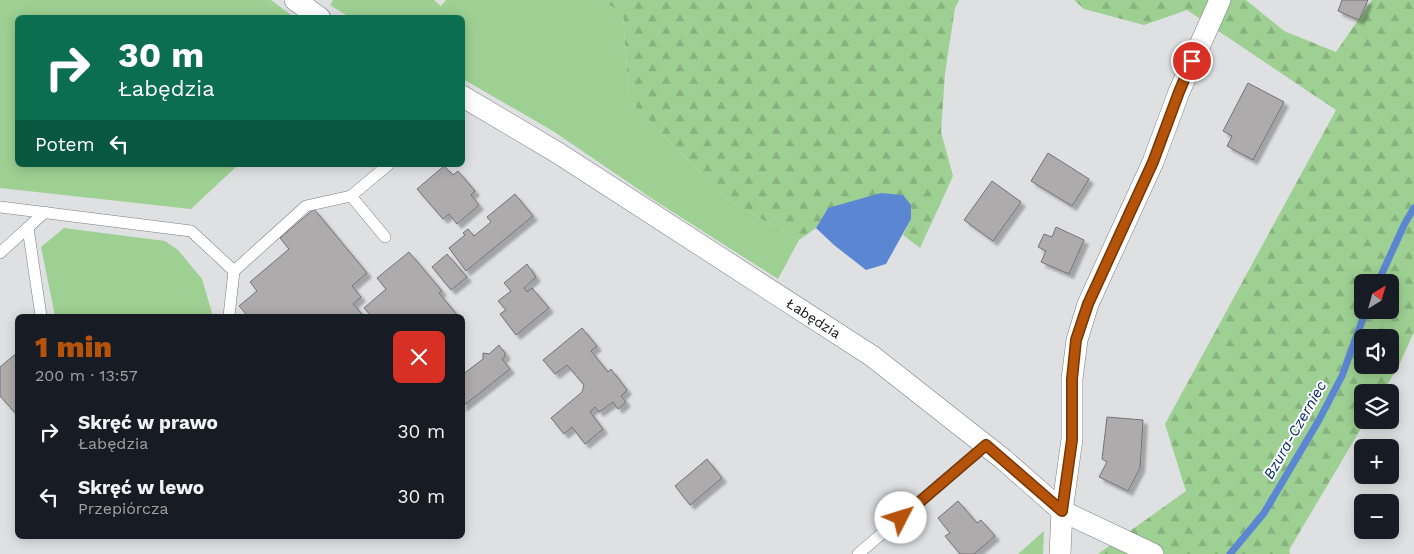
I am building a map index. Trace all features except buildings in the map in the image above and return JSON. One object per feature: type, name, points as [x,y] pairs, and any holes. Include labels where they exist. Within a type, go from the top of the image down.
[{"type":"street","points":[[295,0],[316,15]]},
{"type":"street","points":[[1060,554],[1062,511],[1072,440],[1072,379],[1076,340],[1088,304],[1153,162],[1179,92],[1220,0]]},
{"type":"street","name":"Łabędzia","points":[[465,100],[558,153],[872,356],[986,445],[1062,511],[1153,554]]},
{"type":"lane","points":[[229,314],[234,271],[306,206],[351,196],[386,167]]},
{"type":"lane","points":[[351,196],[385,237]]},
{"type":"lane","points":[[0,206],[191,231],[234,271]]},
{"type":"lane","points":[[0,253],[45,212]]},
{"type":"lane","points":[[28,228],[41,314]]},
{"type":"lane","points":[[858,554],[986,445]]},
{"type":"green space","points":[[0,0],[271,0],[291,15],[15,15],[15,167],[236,167],[191,209],[0,188]]},
{"type":"green space","points":[[333,0],[434,0],[441,6],[446,0],[601,0],[623,13],[629,100],[726,199],[799,240],[778,279],[657,202],[553,131],[465,80],[465,15],[346,15],[330,5]]},
{"type":"green space","points":[[601,0],[959,0],[955,8],[945,73],[941,132],[953,176],[920,248],[903,235],[911,219],[911,205],[828,208],[816,228],[799,240],[726,199],[629,100],[623,13]]},
{"type":"green space","points":[[1074,0],[1246,0],[1284,31],[1336,52],[1372,0],[1414,0],[1414,332],[1399,365],[1399,329],[1354,329],[1354,374],[1394,374],[1388,384],[1354,384],[1354,429],[1361,429],[1289,550],[1290,554],[1098,554],[1186,491],[1165,424],[1336,110],[1187,10],[1144,25],[1084,9]]},
{"type":"green space","points":[[64,228],[165,241],[178,250],[202,279],[212,313],[55,314],[41,247]]},
{"type":"green space","points":[[1044,531],[1043,554],[1018,554]]},
{"type":"water","points":[[881,193],[903,195],[911,205],[911,219],[886,264],[866,270],[816,228],[828,208]]},
{"type":"waterway","name":"Bzura-Czerniec","points":[[1382,274],[1414,208]]},
{"type":"waterway","name":"Bzura-Czerniec","points":[[1230,554],[1264,513],[1319,420],[1342,376],[1363,319]]},
{"type":"route","points":[[901,518],[986,445],[1062,511],[1072,440],[1072,379],[1076,340],[1088,304],[1153,162],[1192,61]]}]
